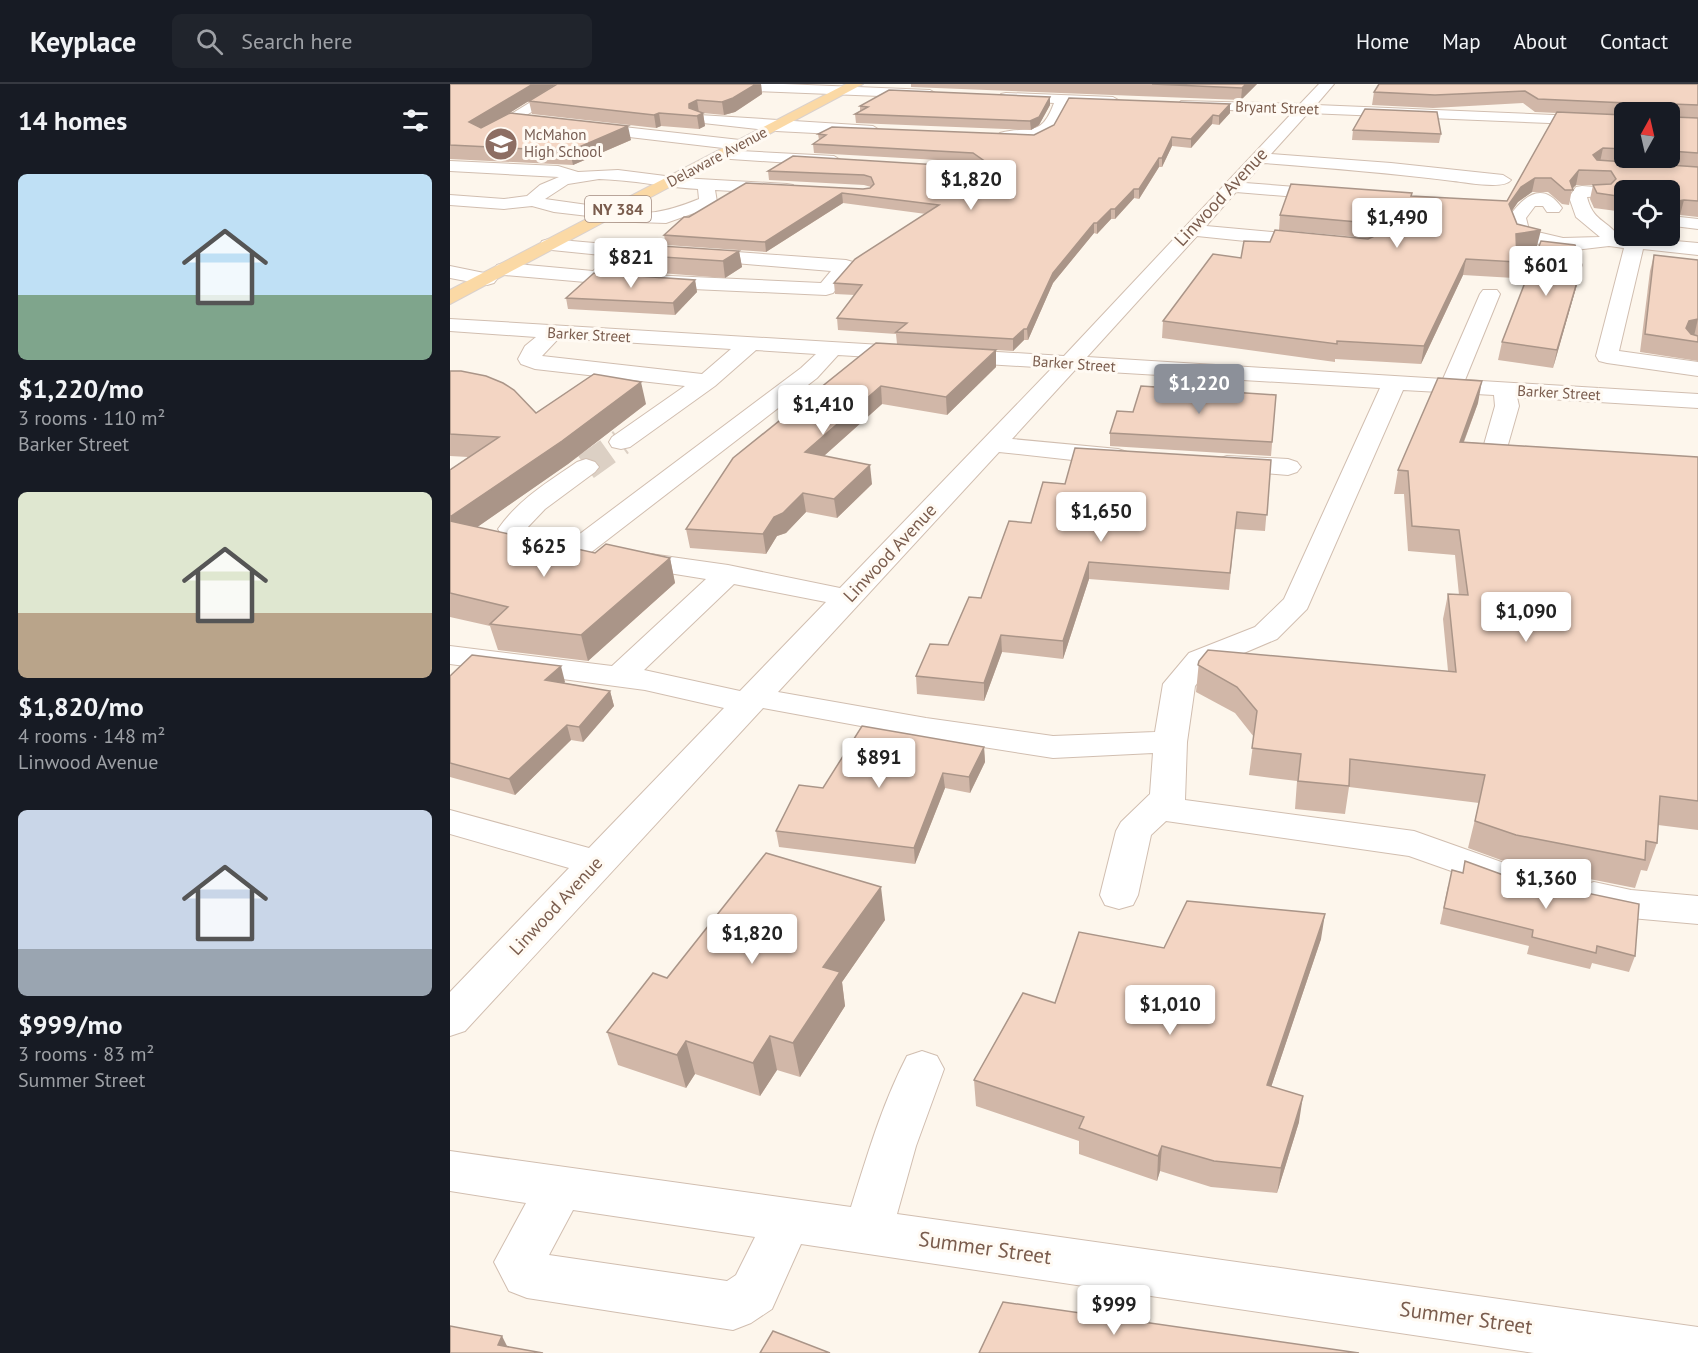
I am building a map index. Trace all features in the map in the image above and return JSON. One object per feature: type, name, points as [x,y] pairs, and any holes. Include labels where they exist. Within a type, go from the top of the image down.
[{"type":"main road","name":"Delaware Avenue","points":[[450,298],[850,87]]},
{"type":"street","points":[[570,84],[506,122],[740,145]]},
{"type":"street","points":[[677,84],[850,87],[946,95]]},
{"type":"street","name":"Linwood Avenue","points":[[450,1018],[992,444],[1327,84]]},
{"type":"street","points":[[993,96],[1063,99],[1083,93],[1127,102]]},
{"type":"street","points":[[992,136],[1034,137],[1047,130],[1063,99]]},
{"type":"street","name":"Bryant Street","points":[[1174,104],[1303,109],[1457,120],[1614,122]]},
{"type":"street","points":[[681,118],[887,132]]},
{"type":"street","points":[[1359,122],[1457,120],[1478,131]]},
{"type":"street","points":[[722,154],[849,162]]},
{"type":"street","points":[[1257,158],[1392,168],[1503,180]]},
{"type":"street","points":[[450,166],[558,171],[575,176],[613,175],[705,184],[809,190]]},
{"type":"street","points":[[532,201],[542,191],[575,176]]},
{"type":"street","points":[[450,215],[477,218],[666,218],[708,202],[705,184]]},
{"type":"street","points":[[1231,187],[1347,196]]},
{"type":"street","points":[[450,200],[504,204],[532,201],[601,218]]},
{"type":"street","points":[[1603,217],[1596,244],[1531,237],[1521,233],[1517,218],[1529,202],[1545,202],[1547,219],[1553,227],[1603,217],[1698,249]]},
{"type":"street","points":[[1603,217],[1628,308],[1607,357],[1698,369]]},
{"type":"street","points":[[1682,228],[1698,229]]},
{"type":"street","points":[[1682,228],[1698,236]]},
{"type":"street","points":[[1191,230],[1334,244]]},
{"type":"street","points":[[549,245],[650,253]]},
{"type":"street","points":[[597,277],[628,252]]},
{"type":"street","points":[[450,272],[826,289],[846,266],[672,254]]},
{"type":"street","points":[[1451,386],[1490,294]]},
{"type":"street","name":"Barker Street","points":[[450,325],[1698,401]]},
{"type":"street","points":[[552,333],[533,351],[530,359],[543,364],[707,381]]},
{"type":"street","points":[[621,442],[707,381],[750,345]]},
{"type":"street","points":[[575,551],[809,373],[825,358],[830,349]]},
{"type":"street","points":[[1119,895],[1134,831],[1168,798],[1170,742],[1179,684],[1200,660],[1266,633],[1298,603],[1394,383]]},
{"type":"street","points":[[1495,448],[1507,406],[1504,389]]},
{"type":"street","points":[[992,444],[1136,458]]},
{"type":"street","points":[[1206,462],[1288,467]]},
{"type":"street","points":[[586,467],[516,521],[512,529],[518,538],[575,551],[728,574],[847,598]]},
{"type":"street","points":[[619,677],[728,574]]},
{"type":"street","points":[[450,655],[645,680],[751,700],[1053,747],[1170,742]]},
{"type":"street","points":[[1158,808],[1414,844],[1502,877],[1631,904],[1698,910]]},
{"type":"street","points":[[450,822],[597,863]]},
{"type":"street","points":[[868,1232],[893,1146],[922,1069]]},
{"type":"street","name":"Summer Street","points":[[450,1171],[1698,1352]]},
{"type":"street","points":[[560,1187],[519,1262],[527,1275],[733,1306],[754,1292],[787,1220]]},
{"type":"building","points":[[450,84],[533,84],[469,122],[481,128],[510,113],[628,126],[570,151],[450,145]]},
{"type":"building","points":[[557,84],[756,84],[722,102],[697,100],[689,104],[689,108],[703,113],[697,116],[659,113],[654,115],[529,101]]},
{"type":"building","points":[[1152,84],[1246,84],[1242,88]]},
{"type":"building","points":[[1379,84],[1698,84],[1698,105],[1680,104],[1680,102],[1614,102],[1538,99],[1525,91],[1435,95],[1374,92]]},
{"type":"building","points":[[889,90],[1050,97],[1039,117],[1030,121],[855,114],[868,107],[860,106]]},
{"type":"building","points":[[1069,98],[1230,104],[1219,116],[1213,115],[1191,139],[1172,137],[1162,158],[1159,158],[1139,189],[1134,189],[1115,209],[1111,209],[1097,223],[1094,223],[1053,273],[1027,329],[1013,339],[896,332],[907,323],[837,318],[862,285],[834,283],[855,259],[939,205],[842,193],[765,242],[664,235],[684,217],[689,217],[746,183],[863,189],[870,188],[874,184],[871,177],[864,175],[768,171],[793,156],[972,167],[983,160],[973,153],[813,144],[826,135],[818,134],[832,127],[1034,135],[1054,125]]},
{"type":"building","points":[[1365,109],[1437,112],[1441,134],[1353,130]]},
{"type":"building","points":[[1557,112],[1614,115],[1614,149],[1603,148],[1593,155],[1597,160],[1614,161],[1614,168],[1698,167],[1698,201],[1680,201],[1680,180],[1615,180],[1611,171],[1579,170],[1570,181],[1573,190],[1565,190],[1551,178],[1535,178],[1521,187],[1509,204],[1517,224],[1541,230],[1516,234],[1517,262],[1466,259],[1424,346],[1337,341],[1337,344],[1163,321],[1213,254],[1241,258],[1244,241],[1270,242],[1275,230],[1368,239],[1377,235],[1379,230],[1377,226],[1369,223],[1280,215],[1291,184],[1412,193],[1411,196],[1507,201]]},
{"type":"building","points":[[1680,117],[1698,118],[1698,153],[1680,152]]},
{"type":"building","points":[[1614,181],[1614,196],[1597,193],[1593,185],[1611,184]]},
{"type":"building","points":[[1541,241],[1575,245],[1582,265],[1557,350],[1502,342]]},
{"type":"building","points":[[630,244],[739,251],[723,261],[617,254]]},
{"type":"building","points":[[1654,255],[1698,260],[1698,319],[1689,321],[1686,328],[1691,334],[1698,336],[1698,342],[1645,334]]},
{"type":"building","points":[[594,273],[695,280],[673,303],[566,298]]},
{"type":"building","points":[[876,343],[996,350],[946,397],[881,386],[805,452],[870,465],[834,499],[803,493],[783,513],[774,517],[763,534],[686,529],[733,458]]},
{"type":"building","points":[[450,371],[486,376],[503,383],[514,390],[536,413],[594,374],[641,382],[562,441],[450,517],[450,470],[499,437],[450,434]]},
{"type":"building","points":[[1438,378],[1482,381],[1460,442],[1698,457],[1698,801],[1660,796],[1657,843],[1646,841],[1645,860],[1516,835],[1475,821],[1485,775],[1350,759],[1349,786],[1298,781],[1301,754],[1252,748],[1257,711],[1237,687],[1198,665],[1208,650],[1456,672],[1448,594],[1468,595],[1459,530],[1412,526],[1408,471],[1398,470]]},
{"type":"building","points":[[1141,386],[1276,395],[1272,442],[1110,433],[1117,411],[1133,412]]},
{"type":"building","points":[[1075,448],[1271,460],[1267,515],[1237,512],[1230,573],[1089,562],[1063,641],[1001,635],[984,683],[916,676],[930,644],[948,645],[969,597],[981,598],[1009,521],[1031,523],[1043,482],[1065,484]]},
{"type":"building","points":[[450,521],[595,553],[606,544],[670,558],[581,635],[490,624],[508,607],[450,593]]},
{"type":"building","points":[[472,655],[561,666],[545,680],[610,691],[579,727],[567,725],[509,779],[450,763],[450,676]]},
{"type":"building","points":[[862,726],[984,747],[969,777],[943,773],[914,848],[776,831],[799,785],[823,788]]},
{"type":"building","points":[[766,853],[881,887],[823,967],[840,972],[793,1043],[770,1036],[753,1063],[686,1041],[677,1055],[607,1032],[653,973],[667,978]]},
{"type":"building","points":[[1465,861],[1506,876],[1639,904],[1635,956],[1597,946],[1596,953],[1532,937],[1533,930],[1444,908],[1452,870],[1463,873]]},
{"type":"building","points":[[1187,901],[1325,914],[1267,1085],[1303,1096],[1281,1168],[1214,1161],[1162,1146],[1158,1156],[1079,1128],[1084,1117],[974,1080],[1023,993],[1055,1003],[1079,932],[1164,948]]},
{"type":"building","points":[[1003,1302],[1359,1353],[979,1353]]},
{"type":"building","points":[[450,1326],[502,1336],[498,1345],[543,1353],[450,1353]]},
{"type":"building","points":[[773,1331],[830,1353],[760,1353]]},
{"type":"tunnel","points":[[586,467],[621,442]]},
{"type":"place","name":"McMahon High School","points":[[501,144]]}]
